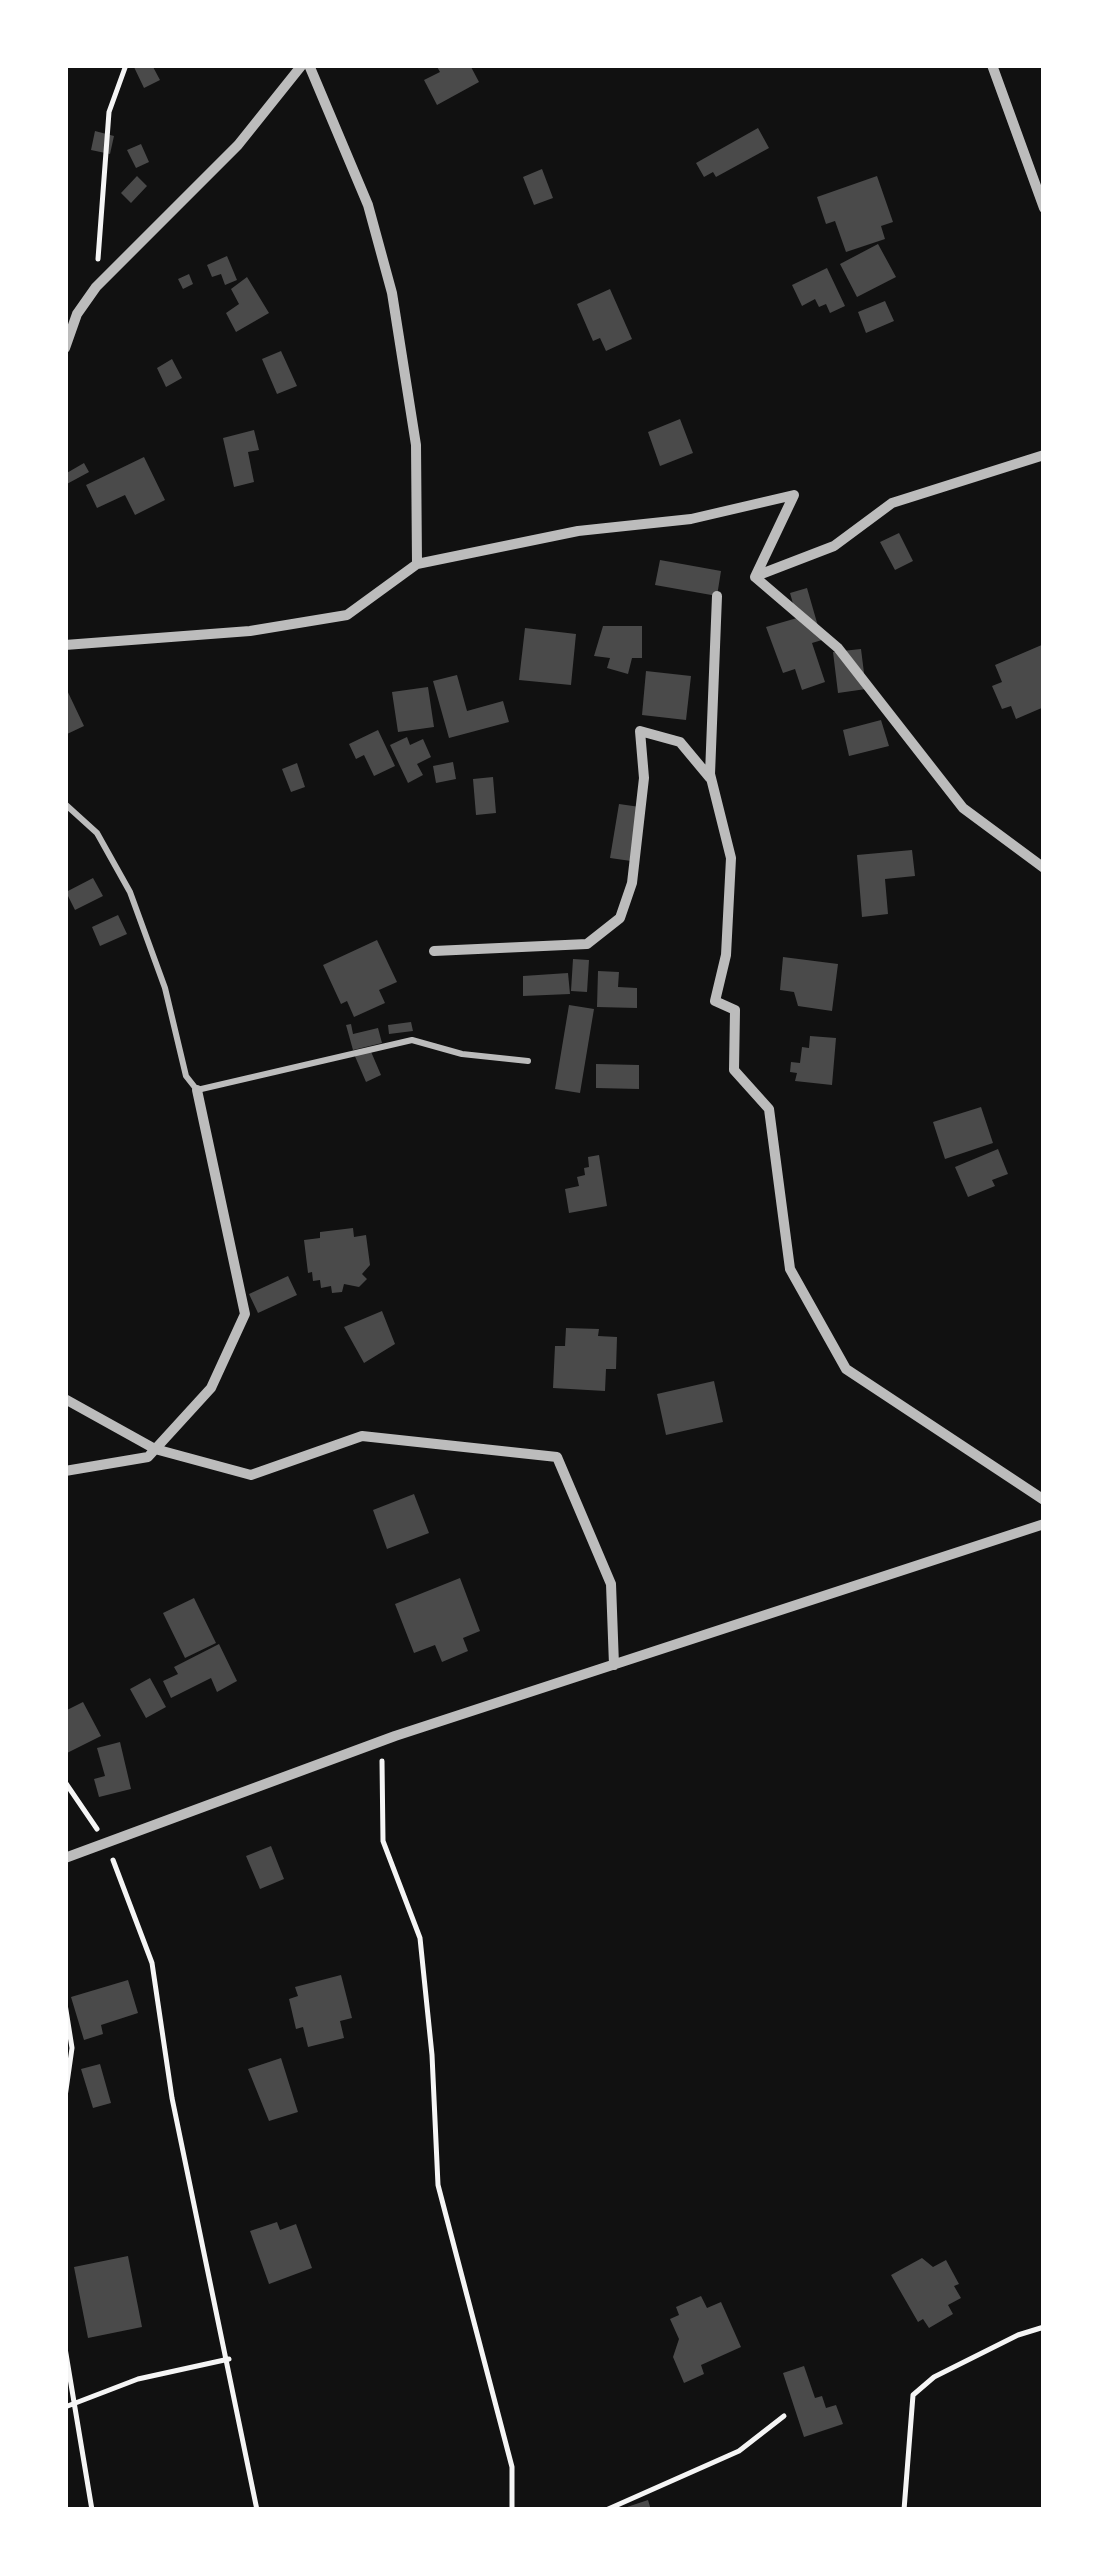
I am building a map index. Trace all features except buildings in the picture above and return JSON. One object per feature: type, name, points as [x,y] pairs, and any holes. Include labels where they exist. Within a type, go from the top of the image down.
[{"type":"street","points":[[65,348],[77,314],[96,288],[238,145],[306,65],[368,205],[392,292],[416,445],[417,564]]},
{"type":"street","points":[[992,65],[1044,208]]},
{"type":"street","points":[[755,577],[834,546],[892,502],[1044,455]]},
{"type":"street","points":[[65,645],[250,631],[347,615],[417,564],[578,531],[692,519],[794,494],[755,577]]},
{"type":"street","points":[[755,577],[838,648],[964,808],[1044,868]]},
{"type":"street","points":[[717,596],[711,780],[731,858],[726,955],[716,1001],[735,1010],[734,1070],[768,1109],[790,1269],[846,1369],[1044,1500]]},
{"type":"street","points":[[434,950],[587,944],[620,918],[632,883],[644,778],[640,731],[680,742],[711,780]]},
{"type":"street","points":[[65,1471],[148,1457],[211,1388],[245,1314],[197,1090]]},
{"type":"street","points":[[65,1399],[156,1449],[251,1475],[362,1436],[557,1457],[611,1584],[614,1664]]},
{"type":"street","points":[[65,1858],[395,1736],[1044,1524]]},
{"type":"lane","points":[[65,804],[97,833],[130,892],[164,988],[186,1076],[197,1090],[412,1040],[462,1054],[528,1062]]},
{"type":"path","points":[[96,288],[109,112],[126,65]]},
{"type":"path","points":[[395,1736],[381,1755],[386,1791],[383,1841],[420,1938],[432,2055],[438,2186],[512,2467],[512,2510]]},
{"type":"path","points":[[65,1782],[107,1844],[152,1964],[172,2098],[258,2510]]},
{"type":"path","points":[[65,2004],[72,2048],[65,2097]]},
{"type":"path","points":[[904,2510],[913,2395],[934,2378],[1018,2335],[1044,2327]]},
{"type":"path","points":[[65,2348],[92,2510]]},
{"type":"path","points":[[65,2406],[138,2379],[228,2359]]},
{"type":"path","points":[[606,2510],[739,2451],[784,2416]]}]
